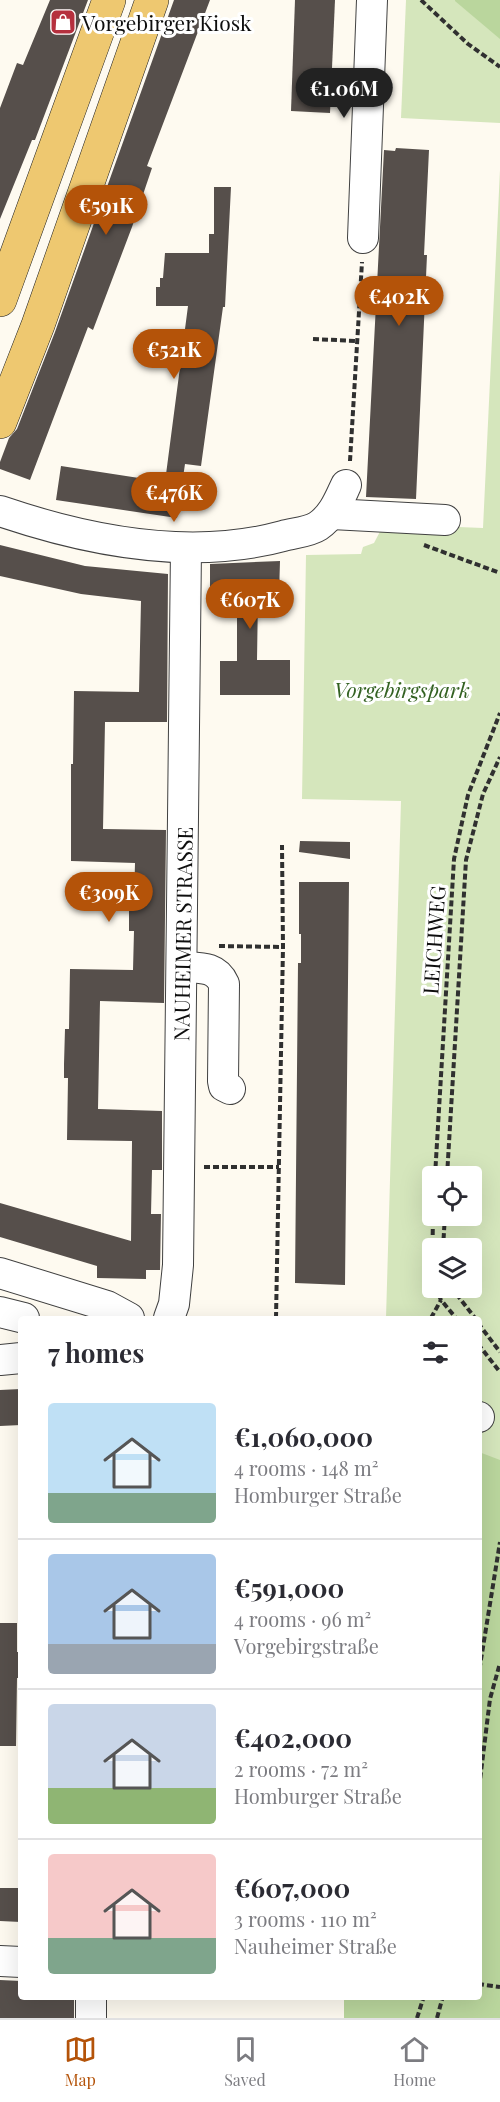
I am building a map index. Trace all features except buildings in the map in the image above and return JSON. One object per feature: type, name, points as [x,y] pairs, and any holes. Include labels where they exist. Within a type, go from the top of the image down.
[{"type":"main road","points":[[0,300],[109,0]]},
{"type":"main road","points":[[0,422],[38,325],[152,0]]},
{"type":"street","points":[[363,238],[372,0]]},
{"type":"street","points":[[0,511],[39,524],[82,533],[186,548],[265,541],[317,527],[332,514],[346,485]]},
{"type":"street","points":[[332,514],[446,520]]},
{"type":"street","name":"NAUHEIMER STRASSE","points":[[170,1316],[174,1304],[178,1265],[186,548]]},
{"type":"street","points":[[182,957],[216,972],[224,984],[223,1082],[224,1086],[230,1089]]},
{"type":"street","points":[[0,1273],[107,1306],[125,1316]]},
{"type":"street","points":[[0,1312],[18,1316]]},
{"type":"street","points":[[0,1360],[18,1358]]},
{"type":"street","points":[[0,1961],[18,1962]]},
{"type":"street","points":[[91,2000],[91,2018]]},
{"type":"path","points":[[421,0],[468,44],[500,67]]},
{"type":"path","points":[[346,485],[351,452],[363,238]]},
{"type":"path","points":[[313,339],[356,341]]},
{"type":"path","name":"LEICHWEG","points":[[436,1166],[454,859],[468,795],[500,713]]},
{"type":"path","name":"LEICHWEG","points":[[448,1166],[466,860],[483,794],[500,757]]},
{"type":"path","points":[[276,1316],[283,947],[282,845]]},
{"type":"path","points":[[182,957],[283,947]]},
{"type":"path","points":[[179,1167],[279,1167]]},
{"type":"path","points":[[460,1298],[473,1316]]},
{"type":"path","points":[[432,1316],[441,1300],[454,1316]]},
{"type":"path","points":[[482,1328],[500,1352]]},
{"type":"path","points":[[482,1349],[500,1372]]},
{"type":"path","points":[[482,1653],[500,1542]]},
{"type":"path","points":[[482,1764],[490,1699],[500,1663]]},
{"type":"path","points":[[482,1985],[500,1987]]},
{"type":"path","points":[[417,2018],[422,2000]]},
{"type":"path","points":[[437,2018],[442,2000]]},
{"type":"green space","points":[[406,0],[500,0],[500,123],[401,118]]},
{"type":"green space","points":[[455,0],[500,0],[500,39],[455,1]]},
{"type":"green space","name":"Vorgebirgspark","points":[[500,170],[500,2018],[344,2018],[344,2000],[482,2000],[482,1316],[386,1316],[401,801],[302,799],[306,555],[361,554],[363,547],[374,543],[384,524],[483,528]]},
{"type":"green space","points":[[482,1453],[500,1460],[500,2018],[344,2018],[344,2000],[482,2000]]},
{"type":"place","name":"Vorgebirger Kiosk","points":[[63,22]]}]
